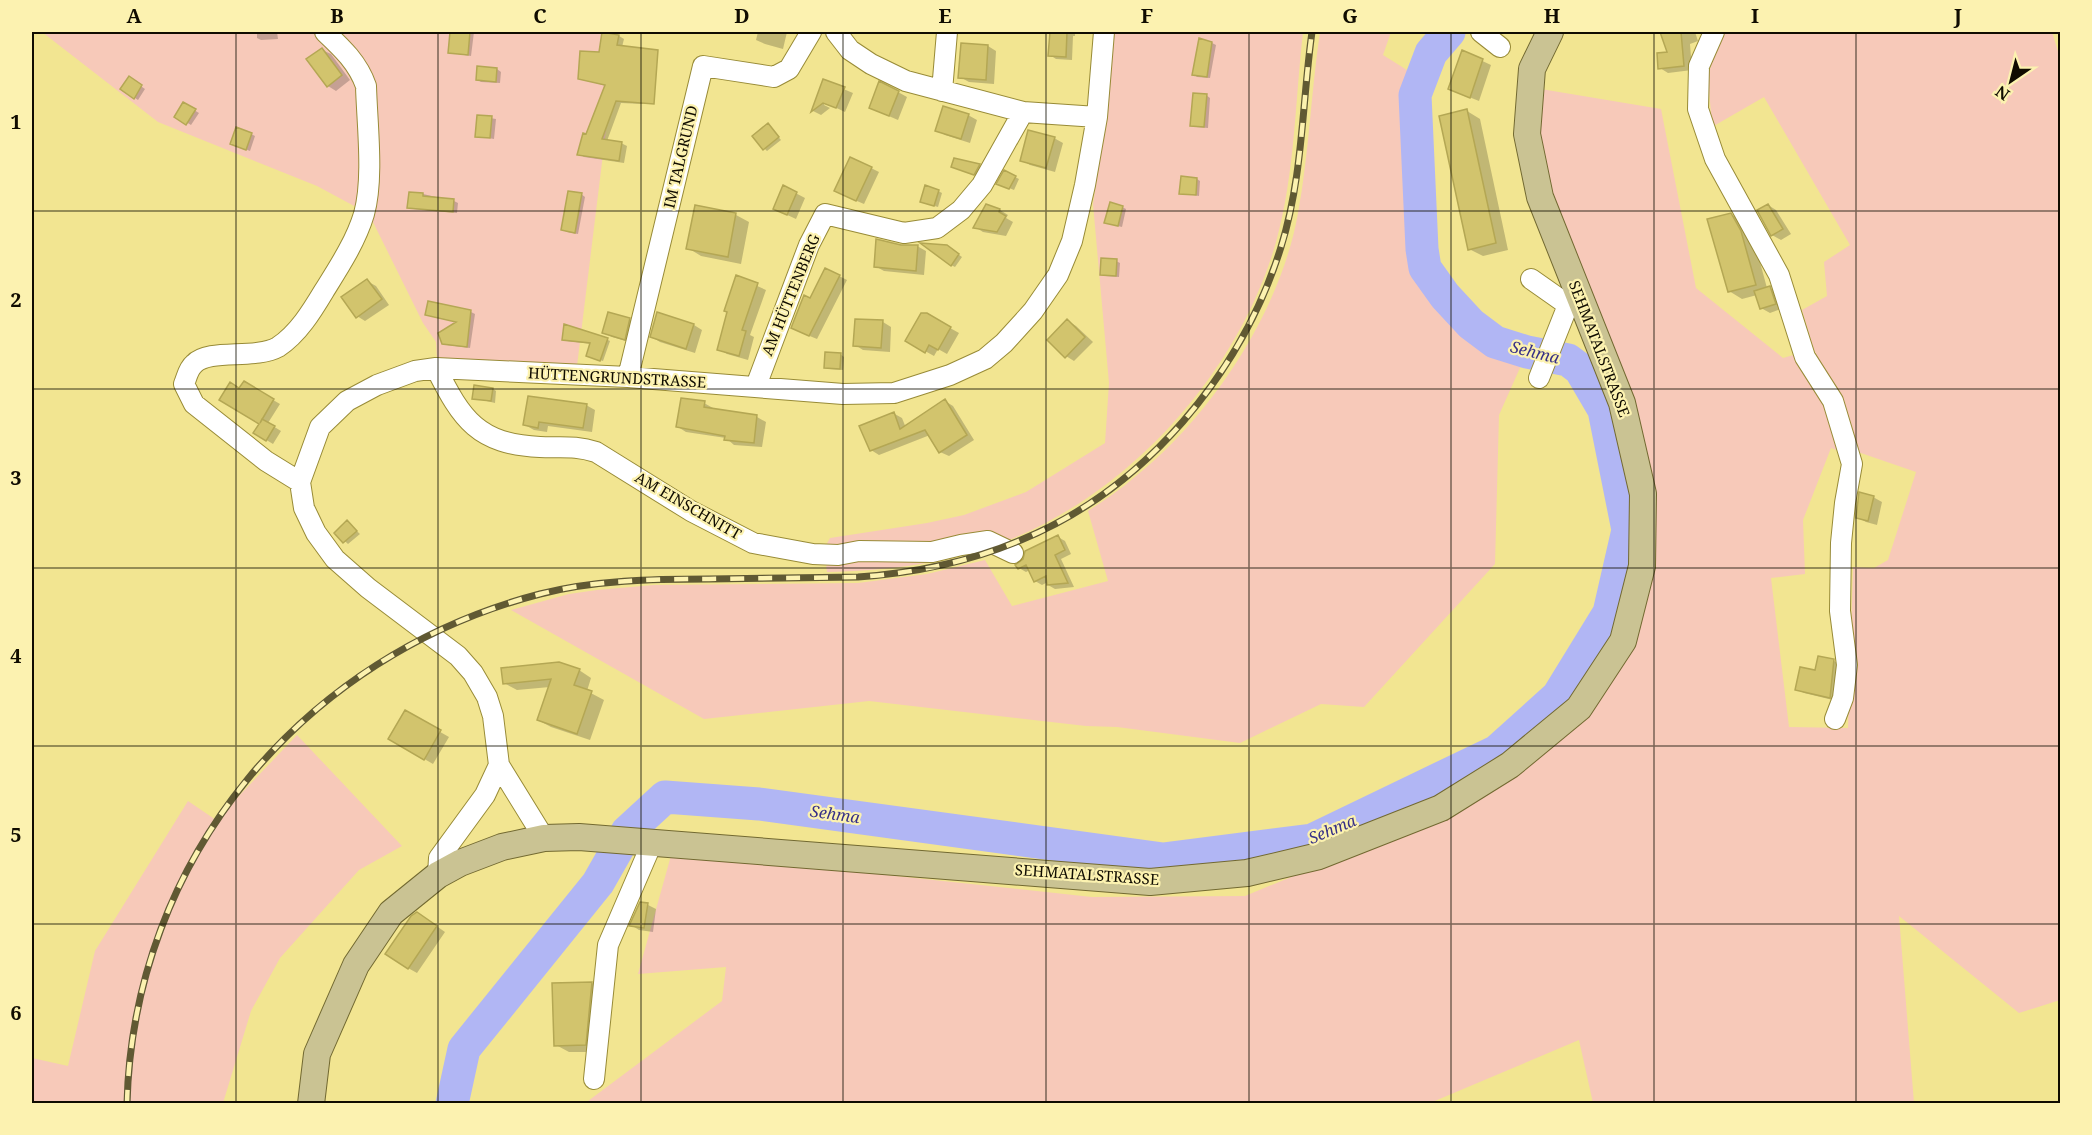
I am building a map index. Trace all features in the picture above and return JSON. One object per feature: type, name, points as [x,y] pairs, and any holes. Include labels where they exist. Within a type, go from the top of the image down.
[{"type":"main road","name":"SEHMATALSTRASSE","points":[[311,1104],[317,1054],[356,965],[391,913],[438,875],[460,863],[502,847],[543,838],[579,837],[1150,882],[1247,873],[1319,856],[1441,807],[1510,765],[1579,708],[1623,641],[1642,566],[1642,494],[1623,403],[1574,303],[1540,197],[1527,134],[1532,69],[1550,32]]},
{"type":"street","points":[[325,32],[345,50],[360,70],[366,86],[368,188],[364,212],[356,236],[305,321],[279,346],[265,353],[203,358],[194,364],[184,384],[194,404],[266,460],[300,482],[304,508],[316,533],[335,559],[368,588],[458,656],[473,673],[487,697],[493,716],[499,765],[543,838]]},
{"type":"street","name":"IM TALGRUND","points":[[628,378],[703,66],[774,77],[789,69],[811,32]]},
{"type":"street","points":[[836,32],[850,50],[871,64],[906,81],[1023,111],[1097,117]]},
{"type":"street","points":[[942,91],[947,32]]},
{"type":"street","name":"HÜTTENGRUNDSTRASSE","points":[[300,482],[320,428],[347,401],[377,385],[405,374],[436,368],[756,386],[843,394],[894,393],[950,375],[985,358],[1004,343],[1033,311],[1058,275],[1072,241],[1097,117],[1104,32]]},
{"type":"street","points":[[1714,32],[1699,66],[1698,109],[1715,159],[1779,275],[1805,357],[1833,401],[1852,464],[1841,543],[1840,611],[1847,665],[1844,698],[1835,719]]},
{"type":"street","name":"AM HÜTTENBERG","points":[[756,386],[809,245],[825,214],[904,233],[937,228],[960,210],[982,185],[1023,111]]},
{"type":"street","points":[[1531,279],[1574,303],[1539,378]]},
{"type":"street","name":"AM EINSCHNITT","points":[[436,368],[456,408],[478,431],[494,439],[521,446],[578,446],[596,452],[691,512],[753,543],[813,555],[838,555],[859,551],[933,552],[988,541],[1013,554]]},
{"type":"street","points":[[438,875],[439,858],[485,795],[499,765]]},
{"type":"street","points":[[594,1079],[608,945],[647,843]]},
{"type":"shaded area","points":[[42,32],[618,32],[577,366],[437,359],[436,342],[423,323],[369,214],[317,186],[158,122]]},
{"type":"shaded area","points":[[1113,32],[1303,32],[1291,164],[1282,216],[1276,242],[1258,291],[1234,339],[1205,384],[1170,426],[1132,464],[1089,497],[1044,524],[996,545],[934,562],[870,570],[827,572],[824,549],[830,538],[964,515],[1026,492],[1105,443],[1109,383],[1093,204],[1105,123]]},
{"type":"shaded area","points":[[1320,32],[1391,32],[1383,55],[1423,80],[1422,249],[1425,268],[1445,296],[1471,324],[1495,342],[1527,352],[1499,415],[1495,564],[1364,707],[1321,704],[1240,743],[1117,727],[1086,726],[869,701],[704,719],[511,610],[569,594],[597,590],[654,585],[858,583],[927,574],[985,560],[1012,606],[1108,581],[1088,511],[1136,476],[1164,451],[1217,391],[1240,358],[1276,286],[1289,250],[1298,213]]},
{"type":"shaded area","points":[[1723,32],[2052,32],[2060,58],[2060,1000],[2019,1013],[1899,916],[1914,1103],[1593,1103],[1579,1040],[1430,1103],[584,1104],[722,1001],[726,967],[638,974],[672,852],[1092,897],[1245,896],[1463,806],[1545,753],[1585,710],[1633,642],[1653,500],[1546,181],[1536,130],[1541,89],[1661,109],[1696,288],[1783,358],[1797,354],[1828,407],[1839,451],[1831,448],[1803,520],[1805,574],[1771,578],[1789,727],[1848,728],[1853,567],[1874,568],[1888,560],[1916,472],[1858,452],[1813,347],[1802,310],[1827,296],[1824,262],[1850,245],[1764,97],[1712,127],[1708,76],[1719,37]]},
{"type":"shaded area","points":[[297,735],[402,846],[359,870],[280,958],[251,1011],[223,1103],[32,1103],[32,1058],[68,1066],[95,951],[188,801],[216,820]]},
{"type":"building","points":[[450,32],[470,32],[468,55],[448,53]]},
{"type":"building","points":[[602,32],[619,35],[617,45],[658,50],[654,104],[616,101],[602,139],[622,142],[619,161],[577,155],[583,133],[586,134],[605,85],[578,79],[580,51],[599,52]]},
{"type":"building","points":[[1050,32],[1067,32],[1066,57],[1048,56]]},
{"type":"building","points":[[1660,32],[1681,32],[1684,66],[1658,69],[1657,53],[1667,52]]},
{"type":"building","points":[[1199,38],[1212,42],[1207,77],[1192,75]]},
{"type":"building","points":[[961,43],[988,45],[986,80],[958,78]]},
{"type":"building","points":[[322,48],[342,75],[327,87],[306,59]]},
{"type":"building","points":[[1462,50],[1483,59],[1470,98],[1448,89]]},
{"type":"building","points":[[477,66],[497,68],[496,82],[476,80]]},
{"type":"building","points":[[129,76],[142,85],[134,99],[120,89]]},
{"type":"building","points":[[823,79],[845,87],[836,108],[823,103],[811,112]]},
{"type":"building","points":[[879,81],[899,91],[889,116],[869,108]]},
{"type":"building","points":[[1193,93],[1207,94],[1204,127],[1190,126]]},
{"type":"building","points":[[183,102],[196,109],[186,125],[174,117]]},
{"type":"building","points":[[943,106],[969,114],[961,139],[935,131]]},
{"type":"building","points":[[1467,109],[1496,243],[1468,250],[1439,116]]},
{"type":"building","points":[[477,115],[492,116],[490,138],[475,137]]},
{"type":"building","points":[[768,123],[779,137],[763,150],[752,136]]},
{"type":"building","points":[[236,127],[252,133],[246,150],[230,144]]},
{"type":"building","points":[[1028,130],[1055,137],[1046,168],[1020,161]]},
{"type":"building","points":[[850,157],[872,167],[856,201],[834,191]]},
{"type":"building","points":[[954,158],[980,164],[974,175],[951,167]]},
{"type":"building","points":[[1004,170],[1016,176],[1009,189],[996,184]]},
{"type":"building","points":[[1181,176],[1197,178],[1196,195],[1179,194]]},
{"type":"building","points":[[783,185],[797,192],[787,215],[773,209]]},
{"type":"building","points":[[925,185],[939,190],[934,206],[920,202]]},
{"type":"building","points":[[568,191],[582,193],[575,233],[561,230]]},
{"type":"building","points":[[409,192],[423,193],[423,196],[454,199],[453,212],[407,208]]},
{"type":"building","points":[[1110,202],[1123,206],[1118,226],[1104,223]]},
{"type":"building","points":[[986,204],[1000,209],[999,212],[1006,216],[997,232],[973,228]]},
{"type":"building","points":[[1768,204],[1783,229],[1771,236],[1757,210]]},
{"type":"building","points":[[695,205],[736,213],[728,257],[686,249]]},
{"type":"building","points":[[1731,213],[1741,231],[1756,285],[1728,292],[1707,219]]},
{"type":"building","points":[[876,239],[901,245],[918,245],[916,271],[874,267]]},
{"type":"building","points":[[920,243],[947,245],[959,254],[951,266]]},
{"type":"building","points":[[1101,258],[1117,259],[1116,276],[1100,275]]},
{"type":"building","points":[[825,268],[840,275],[809,336],[791,328],[804,295],[810,298]]},
{"type":"building","points":[[736,275],[758,283],[742,330],[746,331],[739,356],[717,350],[727,312],[724,311]]},
{"type":"building","points":[[367,279],[382,299],[356,318],[341,297]]},
{"type":"building","points":[[1770,286],[1776,304],[1760,309],[1754,291]]},
{"type":"building","points":[[428,301],[471,310],[467,347],[442,344],[438,333],[456,322],[425,315]]},
{"type":"building","points":[[608,312],[630,318],[625,340],[602,333]]},
{"type":"building","points":[[657,312],[694,324],[686,349],[650,337]]},
{"type":"building","points":[[921,313],[927,313],[951,327],[938,350],[929,345],[925,353],[905,341]]},
{"type":"building","points":[[855,319],[883,320],[881,348],[853,346]]},
{"type":"building","points":[[1067,319],[1085,337],[1065,358],[1047,340]]},
{"type":"building","points":[[564,324],[608,338],[600,361],[586,356],[590,343],[562,340]]},
{"type":"building","points":[[825,352],[841,353],[840,369],[824,368]]},
{"type":"building","points":[[244,381],[274,399],[262,419],[275,426],[266,441],[253,433],[259,424],[219,400],[230,382],[239,388]]},
{"type":"building","points":[[474,385],[493,388],[491,401],[472,399]]},
{"type":"building","points":[[528,396],[587,404],[583,428],[539,422],[538,428],[523,425]]},
{"type":"building","points":[[681,398],[705,401],[704,407],[757,415],[754,443],[724,440],[725,436],[676,427]]},
{"type":"building","points":[[945,399],[967,435],[939,453],[925,430],[870,451],[859,426],[894,412],[900,429]]},
{"type":"building","points":[[1859,492],[1874,496],[1868,521],[1856,518]]},
{"type":"building","points":[[347,520],[357,531],[343,543],[334,533]]},
{"type":"building","points":[[1058,535],[1065,550],[1055,555],[1068,583],[1047,585],[1046,576],[1034,582],[1026,565],[1018,569],[1015,565],[1023,559],[1025,551]]},
{"type":"building","points":[[1818,656],[1834,659],[1830,698],[1795,690],[1800,667],[1815,670]]},
{"type":"building","points":[[559,662],[580,669],[574,685],[592,691],[577,734],[537,720],[551,679],[503,684],[501,668]]},
{"type":"building","points":[[405,710],[441,730],[424,760],[388,739]]},
{"type":"building","points":[[640,902],[648,903],[644,928],[629,926]]},
{"type":"building","points":[[417,912],[437,926],[408,969],[385,954],[411,916]]},
{"type":"building","points":[[592,982],[586,1045],[554,1046],[552,983]]},
{"type":"waterway","name":"Sehma","points":[[452,1104],[464,1049],[598,883],[627,832],[665,797],[759,804],[1163,859],[1312,840],[1497,751],[1558,696],[1609,613],[1628,530],[1604,410],[1580,369],[1568,360],[1527,352],[1495,342],[1471,324],[1445,296],[1425,268],[1422,249],[1415,95],[1431,53],[1449,32]]},
{"type":"railway","points":[[127,1104],[137,1014],[161,929],[198,851],[247,780],[307,717],[377,665],[455,623],[561,589],[645,580],[858,577],[900,573],[962,560],[1021,540],[1066,518],[1108,490],[1147,458],[1183,422],[1214,382],[1241,339],[1264,294],[1281,247],[1294,194],[1312,32]]}]
